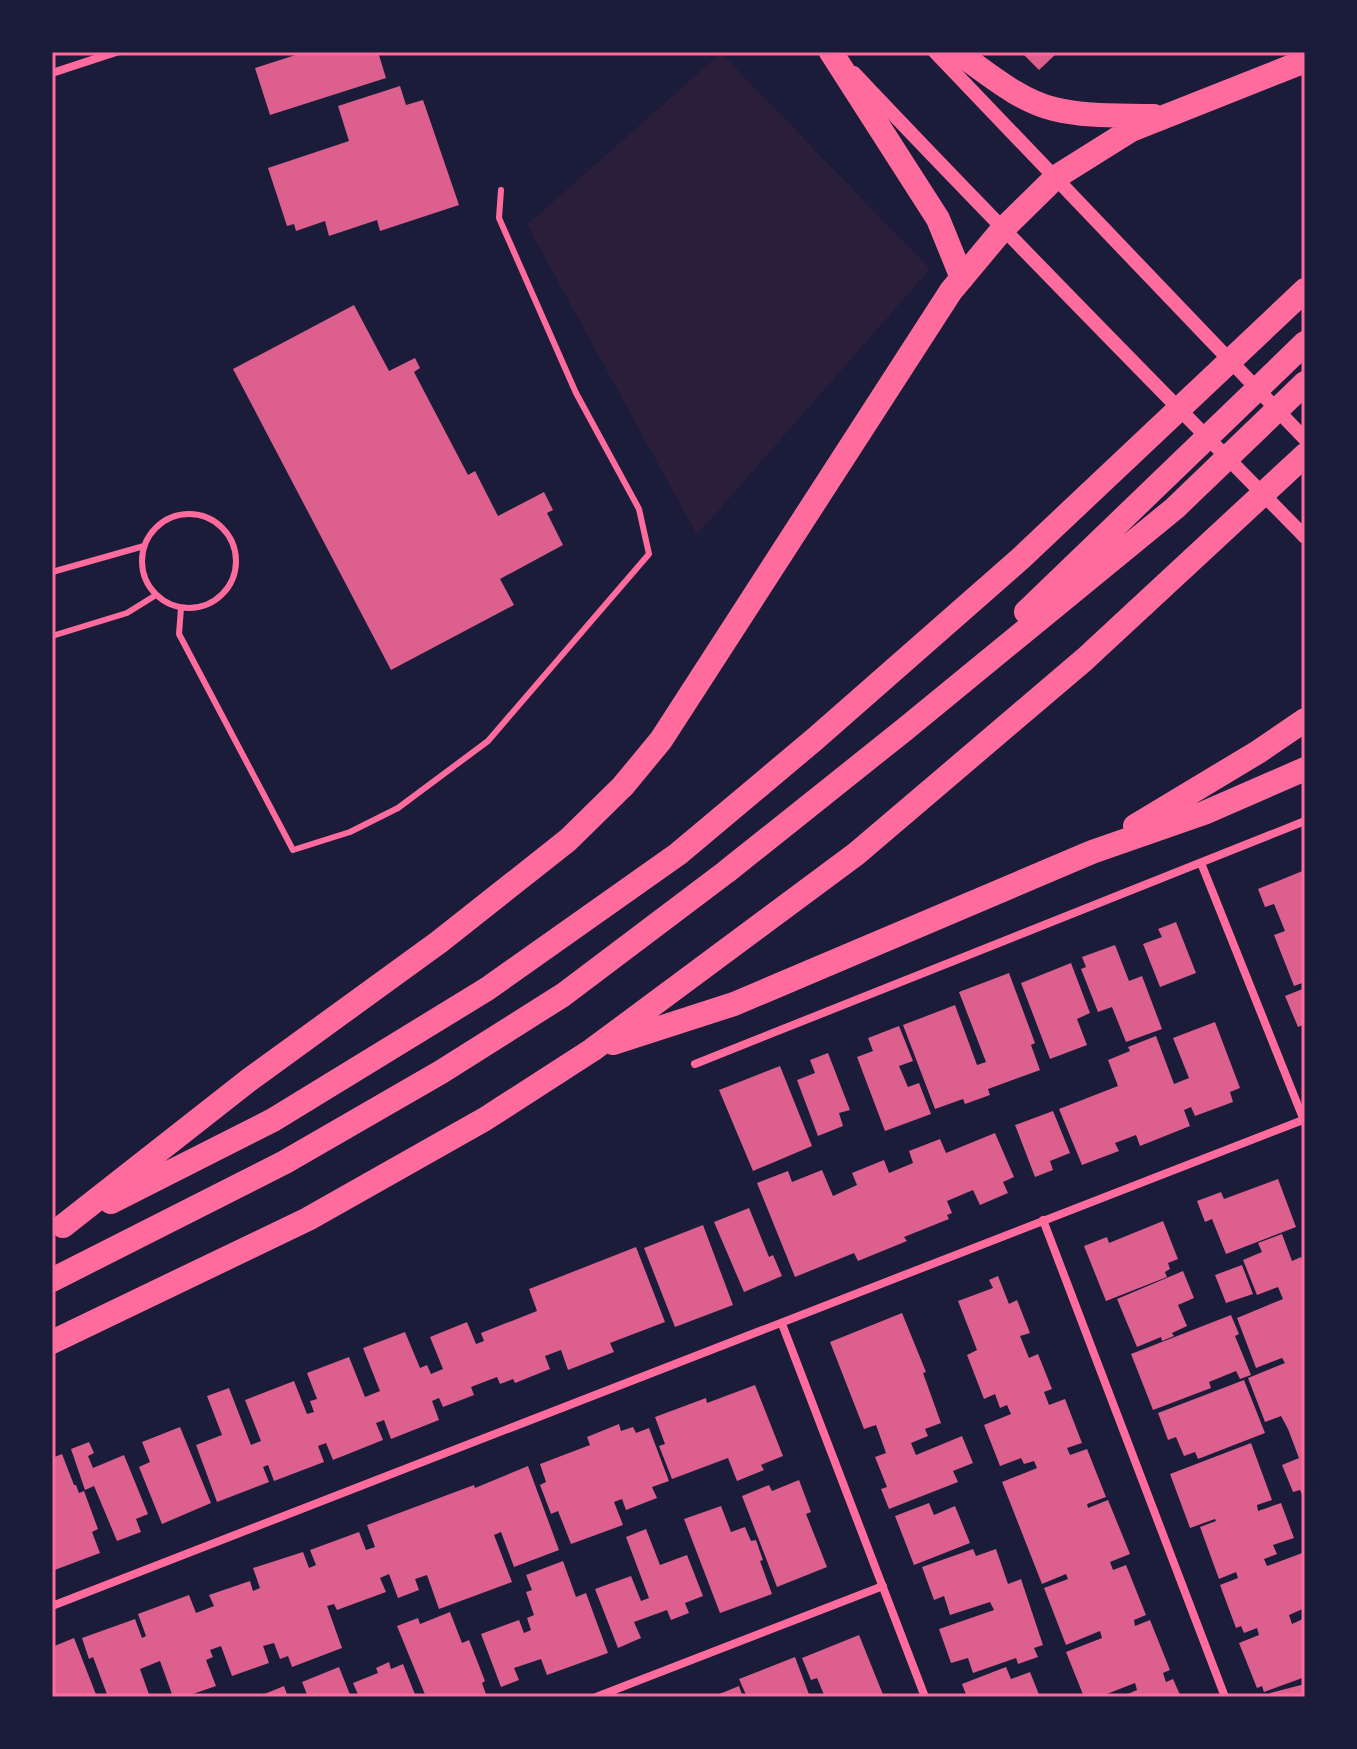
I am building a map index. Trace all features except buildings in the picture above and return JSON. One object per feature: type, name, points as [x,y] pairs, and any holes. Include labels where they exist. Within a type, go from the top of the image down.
[{"type":"highway","points":[[833,52],[938,219],[962,278]]},
{"type":"highway","points":[[957,52],[1005,85],[1051,109],[1088,115],[1168,116]]},
{"type":"highway","points":[[58,1229],[249,1080],[451,932],[568,840],[623,786],[661,740],[951,291],[1002,230],[1056,177],[1131,130],[1305,61]]},
{"type":"highway","points":[[58,1229],[273,1120],[487,989],[678,854],[815,739],[1020,559],[1305,290]]},
{"type":"highway","points":[[904,730],[1305,343]]},
{"type":"highway","points":[[52,1280],[285,1162],[441,1072],[563,995],[726,872],[1175,508],[1305,383]]},
{"type":"highway","points":[[52,1342],[308,1219],[485,1119],[592,1050],[856,854],[1085,659],[1305,455]]},
{"type":"highway","points":[[1092,852],[1258,752],[1305,720]]},
{"type":"highway","points":[[592,1050],[734,1004],[1092,852],[1204,813],[1305,769]]},
{"type":"street","points":[[52,73],[116,52]]},
{"type":"street","points":[[833,52],[1002,230],[1305,537]]},
{"type":"street","points":[[935,52],[1305,439]]},
{"type":"street","points":[[695,1064],[1305,821]]},
{"type":"street","points":[[52,1606],[1043,1220],[1304,1122],[1201,863]]},
{"type":"street","points":[[1043,1220],[1225,1697]]},
{"type":"street","points":[[782,1324],[925,1697]]},
{"type":"street","points":[[596,1697],[883,1586]]},
{"type":"lane","points":[[181,608],[179,634],[293,850],[350,832],[398,808],[488,741],[649,554],[639,509],[576,393],[499,218],[501,190]]},
{"type":"lane","points":[[196,514],[212,520],[225,530],[233,544],[236,561],[226,591],[213,602],[198,608],[181,608],[156,595],[146,580],[142,563],[144,546],[152,531],[165,520],[196,514]]},
{"type":"lane","points":[[52,572],[144,546]]},
{"type":"lane","points":[[52,636],[127,613],[156,595]]},
{"type":"shaded area","points":[[721,53],[930,269],[697,535],[527,225]]}]
